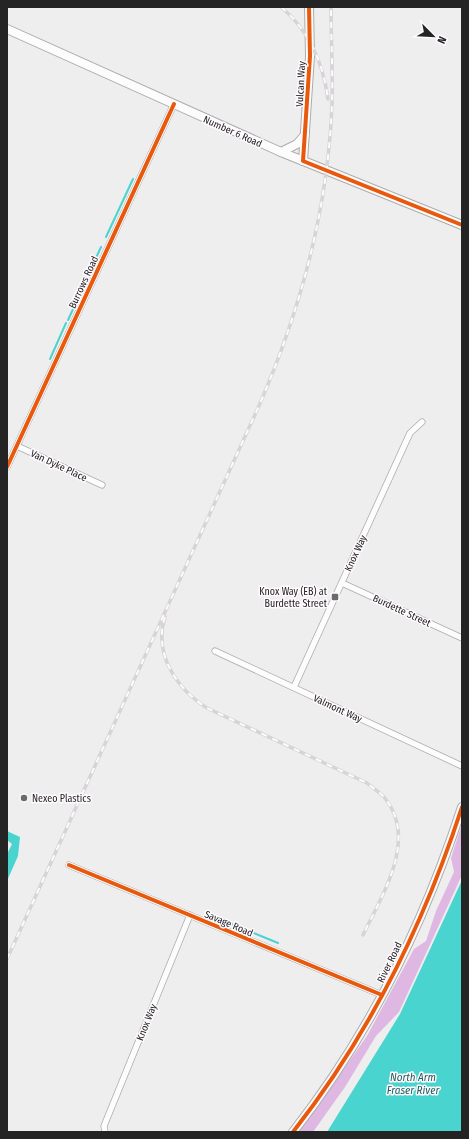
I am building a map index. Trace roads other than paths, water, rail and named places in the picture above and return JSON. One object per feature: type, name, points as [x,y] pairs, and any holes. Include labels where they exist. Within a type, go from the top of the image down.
[{"type":"street","name":"Vulcan Way","points":[[303,162],[310,49],[309,7]]},
{"type":"street","name":"Number 6 Road","points":[[7,30],[303,162],[462,225]]},
{"type":"street","name":"Burrows Road","points":[[7,467],[174,104]]},
{"type":"street","points":[[281,152],[297,144],[305,135]]},
{"type":"street","name":"Knox Way","points":[[294,687],[410,433],[422,422]]},
{"type":"street","name":"Van Dyke Place","points":[[17,446],[102,485]]},
{"type":"street","name":"Burdette Street","points":[[342,583],[462,638]]},
{"type":"street","name":"Valmont Way","points":[[215,651],[462,766]]},
{"type":"street","name":"River Road","points":[[293,1132],[352,1050],[382,995],[422,911],[462,807]]},
{"type":"street","name":"Savage Road","points":[[69,865],[382,995]]},
{"type":"street","name":"Knox Way","points":[[104,1131],[190,915]]},
{"type":"water","points":[[7,831],[20,837],[18,856],[7,881],[7,854],[12,844],[7,840]]},
{"type":"water","name":"North Arm Fraser River","points":[[462,880],[462,1132],[327,1132],[400,1014]]},
{"type":"waterway","points":[[106,237],[133,179]]},
{"type":"waterway","points":[[89,273],[101,247]]},
{"type":"waterway","points":[[68,320],[87,279]]},
{"type":"waterway","points":[[50,359],[66,323]]},
{"type":"waterway","points":[[222,920],[278,943]]},
{"type":"railway","points":[[281,7],[300,26],[314,48],[323,73],[328,99]]},
{"type":"railway","points":[[7,959],[258,408],[287,335],[309,260],[325,183],[332,104],[331,7]]},
{"type":"railway","points":[[165,617],[162,631],[162,644],[165,657],[177,681],[196,700],[207,708],[367,783],[384,797],[394,813],[398,831],[398,849],[394,867],[363,935]]},
{"type":"place","name":"Knox Way (EB) at Burdette Street","points":[[335,597]]},
{"type":"place","name":"Nexeo Plastics","points":[[24,798]]}]
